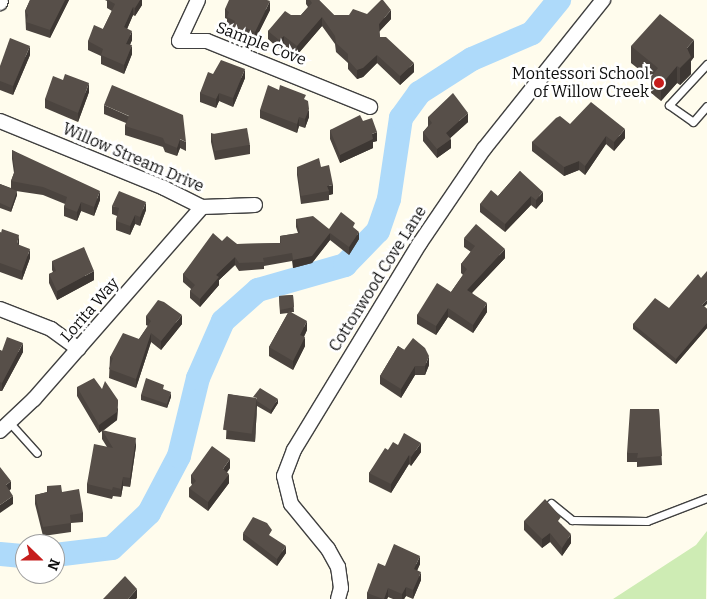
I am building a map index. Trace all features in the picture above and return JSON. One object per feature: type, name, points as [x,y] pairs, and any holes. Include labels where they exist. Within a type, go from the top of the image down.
[{"type":"street","name":"Sample Cove","points":[[198,0],[179,41],[207,40],[370,107]]},
{"type":"street","name":"Cottonwood Cove Lane","points":[[338,599],[341,588],[338,567],[328,549],[291,504],[284,476],[294,450],[420,243],[484,149],[603,0]]},
{"type":"street","name":"Willow Stream Drive","points":[[0,122],[164,188],[202,207],[255,206]]},
{"type":"street","name":"Lorita Way","points":[[5,427],[79,348],[202,207]]},
{"type":"street","points":[[0,309],[51,329],[79,348]]},
{"type":"lane","points":[[707,64],[669,105],[693,122],[707,106]]},
{"type":"lane","points":[[5,427],[37,452]]},
{"type":"lane","points":[[551,503],[572,520],[647,521],[707,498]]},
{"type":"green space","points":[[707,531],[706,599],[613,599],[696,545]]},
{"type":"building","points":[[30,0],[65,0],[50,30],[26,22],[28,15],[25,11]]},
{"type":"building","points":[[108,0],[140,0],[135,8],[133,7],[124,27],[132,31],[126,44],[132,45],[124,65],[101,55],[103,49],[88,41],[94,25],[103,29],[115,4]]},
{"type":"building","points":[[229,0],[270,1],[255,32],[246,28],[244,34],[232,28],[235,21],[227,17],[229,12],[225,9]]},
{"type":"building","points":[[310,0],[319,0],[334,15],[349,15],[353,9],[367,14],[383,0],[391,10],[379,24],[380,37],[386,37],[414,63],[400,76],[377,55],[363,68],[357,70],[348,60],[348,54],[336,43],[335,36],[322,17],[297,46],[284,36],[279,40],[268,31],[285,11],[291,15],[301,15],[312,3]]},
{"type":"building","points":[[660,14],[694,40],[687,48],[691,57],[680,68],[677,66],[661,85],[651,77],[658,68],[631,46]]},
{"type":"building","points":[[10,38],[30,46],[13,86],[0,81],[0,66]]},
{"type":"building","points":[[221,60],[245,69],[233,98],[219,93],[216,99],[200,93],[208,72],[213,74]]},
{"type":"building","points":[[65,74],[89,83],[78,113],[45,99],[53,76],[63,80]]},
{"type":"building","points":[[112,85],[183,115],[186,142],[180,139],[177,148],[165,143],[163,138],[125,126],[129,116],[104,105]]},
{"type":"building","points":[[268,85],[279,90],[280,85],[306,95],[304,99],[308,101],[309,109],[305,119],[299,117],[297,124],[260,110]]},
{"type":"building","points":[[453,93],[468,113],[446,133],[451,139],[437,149],[423,132],[432,123],[428,117]]},
{"type":"building","points":[[591,102],[625,129],[614,142],[606,136],[585,166],[579,161],[564,167],[532,142],[560,116],[570,124]]},
{"type":"building","points":[[360,115],[363,121],[372,118],[377,132],[372,134],[373,139],[340,155],[330,130]]},
{"type":"building","points":[[247,128],[250,145],[214,151],[212,134]]},
{"type":"building","points":[[12,150],[100,191],[94,207],[81,202],[77,212],[64,207],[67,197],[43,187],[11,181],[15,170]]},
{"type":"building","points":[[319,158],[321,167],[329,165],[333,185],[327,186],[329,191],[301,196],[297,167]]},
{"type":"building","points":[[520,171],[543,192],[536,200],[531,196],[505,224],[480,204],[491,190],[498,196]]},
{"type":"building","points":[[0,184],[17,191],[11,208],[0,203]]},
{"type":"building","points":[[119,191],[146,202],[140,217],[135,215],[130,226],[116,221],[119,208],[112,206]]},
{"type":"building","points":[[341,212],[355,223],[353,227],[359,232],[349,247],[330,233],[312,256],[293,260],[292,253],[263,258],[264,262],[239,263],[235,257],[216,275],[219,277],[200,299],[190,291],[195,285],[183,274],[213,233],[222,241],[227,236],[237,244],[281,243],[280,236],[300,233],[296,219],[313,216],[329,229]]},
{"type":"building","points":[[476,224],[505,249],[467,290],[487,303],[473,325],[448,308],[436,326],[417,315],[437,283],[451,292],[467,269],[461,264],[475,246],[464,238]]},
{"type":"building","points":[[2,229],[19,235],[17,244],[30,249],[22,271],[0,263],[0,232]]},
{"type":"building","points":[[84,247],[94,271],[57,291],[49,274],[56,271],[52,261]]},
{"type":"building","points":[[707,271],[707,300],[702,305],[707,309],[707,323],[676,359],[633,324],[655,298],[669,308],[698,274],[701,278]]},
{"type":"building","points":[[293,295],[294,307],[280,310],[279,296]]},
{"type":"building","points":[[158,300],[182,315],[161,341],[151,333],[136,379],[109,369],[113,358],[110,357],[123,333],[139,339],[151,321],[146,316]]},
{"type":"building","points":[[289,311],[307,321],[300,335],[305,337],[293,361],[269,347]]},
{"type":"building","points":[[7,337],[23,343],[2,383],[0,382],[0,350],[2,351]]},
{"type":"building","points":[[413,338],[425,348],[429,356],[425,366],[415,366],[401,389],[380,376],[398,346],[404,350]]},
{"type":"building","points":[[94,378],[102,389],[105,381],[118,400],[117,412],[99,425],[77,387]]},
{"type":"building","points":[[146,378],[164,385],[163,389],[171,392],[167,404],[141,395]]},
{"type":"building","points":[[260,388],[278,399],[271,410],[257,401],[257,398],[253,397]]},
{"type":"building","points":[[228,394],[257,398],[252,434],[223,430]]},
{"type":"building","points":[[630,409],[659,409],[662,456],[637,458],[638,453],[627,453]]},
{"type":"building","points":[[102,430],[136,438],[130,478],[123,477],[121,489],[113,487],[112,490],[87,484],[94,444],[113,448]]},
{"type":"building","points":[[404,433],[421,443],[411,457],[409,455],[391,484],[369,473],[385,448],[388,450],[393,442],[398,445]]},
{"type":"building","points":[[212,446],[230,459],[223,469],[229,474],[208,502],[189,488],[196,481],[191,475]]},
{"type":"building","points":[[0,467],[11,481],[6,485],[13,496],[0,505]]},
{"type":"building","points":[[61,485],[62,492],[79,489],[83,513],[70,515],[71,523],[43,527],[35,495],[48,492],[47,486]]},
{"type":"building","points":[[545,499],[561,517],[558,521],[571,534],[562,548],[550,533],[542,539],[524,521]]},
{"type":"building","points":[[253,517],[267,523],[272,530],[269,535],[286,546],[277,559],[243,533]]},
{"type":"building","points":[[394,544],[420,556],[414,569],[421,572],[413,590],[406,587],[402,594],[388,588],[383,599],[367,593],[378,563],[385,566]]},
{"type":"building","points":[[125,576],[137,589],[128,599],[103,599]]},
{"type":"waterway","points":[[65,554],[112,548],[149,513],[179,456],[198,378],[223,321],[258,290],[345,265],[378,231],[389,199],[401,118],[419,93],[472,59],[532,33],[559,0]]},
{"type":"waterway","points":[[0,554],[15,555]]},
{"type":"place","name":"Montessori School of Willow Creek","points":[[659,83]]}]
